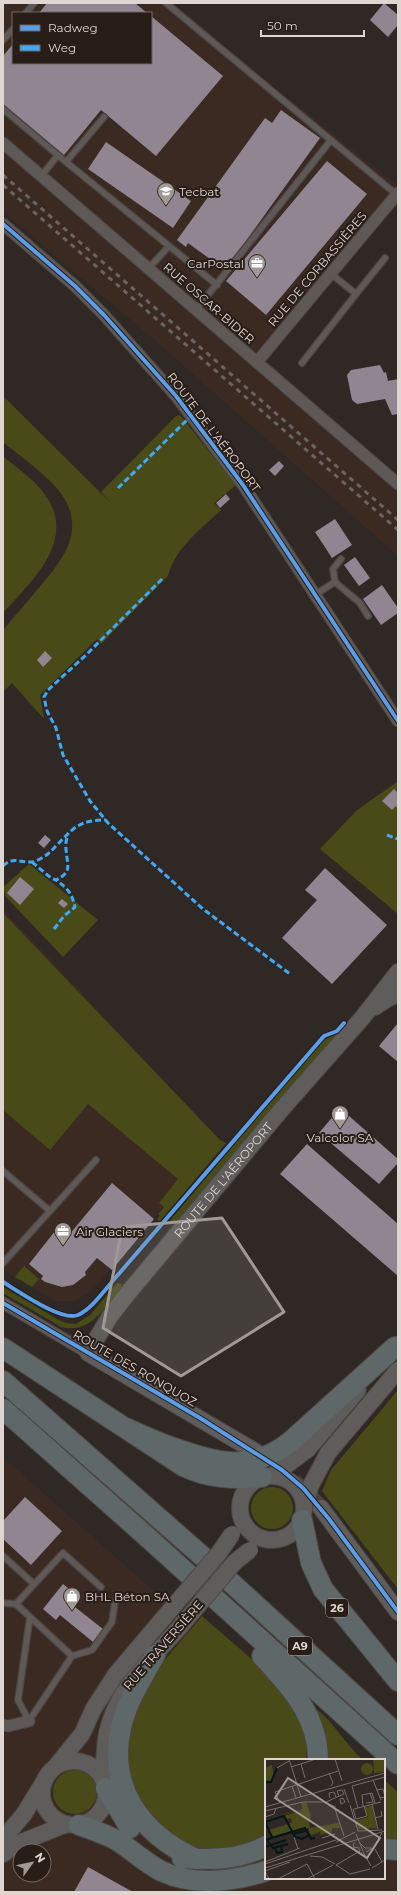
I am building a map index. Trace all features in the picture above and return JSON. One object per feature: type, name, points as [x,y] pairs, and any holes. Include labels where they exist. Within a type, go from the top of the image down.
[{"type":"highway","points":[[126,1428],[174,1448],[215,1462],[233,1463],[258,1460],[277,1452],[290,1442],[396,1345]]},
{"type":"highway","points":[[3,1348],[168,1457],[193,1471],[218,1478],[267,1476]]},
{"type":"highway","name":"A9","points":[[3,1381],[202,1556],[398,1735]]},
{"type":"highway","name":"A9","points":[[3,1409],[398,1764]]},
{"type":"highway","name":"26","points":[[303,1513],[311,1562],[323,1589],[398,1681]]},
{"type":"highway","points":[[146,1536],[287,1683],[302,1704],[310,1720],[315,1737],[318,1759]]},
{"type":"highway","points":[[155,1655],[129,1703],[122,1724],[119,1749],[121,1777],[129,1801],[146,1826],[170,1846],[196,1859]]},
{"type":"highway","points":[[108,1790],[128,1826],[150,1846],[170,1856],[196,1859],[226,1859],[252,1853],[265,1846]]},
{"type":"highway","points":[[73,1825],[114,1838],[155,1867],[178,1877],[220,1882],[237,1880],[265,1871]]},
{"type":"highway","points":[[385,1849],[398,1850]]},
{"type":"main road","name":"ROUTE DE L'AÉROPORT","points":[[88,1353],[110,1316],[128,1293],[281,1110],[367,1012],[398,972]]},
{"type":"main road","name":"ROUTE DE L'AÉROPORT","points":[[367,1012],[398,994]]},
{"type":"main road","points":[[272,1541],[257,1538],[249,1532],[241,1519],[240,1504],[245,1490],[249,1485],[267,1476],[308,1449],[396,1345]]},
{"type":"main road","name":"ROUTE DES RONQUOZ","points":[[88,1353],[256,1452]]},
{"type":"main road","name":"RUE TRAVERSIÈRE","points":[[108,1790],[107,1733],[115,1706],[130,1683],[235,1562],[250,1550],[287,1537],[299,1527],[311,1485],[328,1453],[398,1370]]},
{"type":"main road","points":[[267,1476],[279,1476],[291,1482],[302,1496],[303,1513]]},
{"type":"main road","points":[[321,1508],[398,1612]]},
{"type":"main road","points":[[3,1839],[24,1814],[51,1770],[57,1765],[82,1734],[98,1702],[116,1674],[219,1553],[232,1534],[240,1512]]},
{"type":"main road","points":[[3,1854],[19,1843],[73,1825],[87,1823],[100,1812],[108,1790],[96,1768],[84,1761],[70,1760],[57,1765]]},
{"type":"main road","points":[[44,1781],[42,1800],[46,1808],[55,1818],[73,1825]]},
{"type":"street","name":"RUE OSCAR-BIDER","points":[[3,143],[42,175],[398,484]]},
{"type":"street","name":"RUE DE CORBASSIÈRES","points":[[257,362],[330,272],[398,194]]},
{"type":"street","name":"ROUTE DE L'AÉROPORT","points":[[3,224],[75,286],[141,355],[180,401],[239,479],[316,594],[398,721]]},
{"type":"street","name":"ROUTE DES RONQUOZ","points":[[3,1303],[88,1353]]},
{"type":"street","points":[[3,1725],[8,1726],[30,1721]]},
{"type":"lane","points":[[27,12],[34,3]]},
{"type":"lane","points":[[166,3],[398,194]]},
{"type":"lane","points":[[3,40],[12,29]]},
{"type":"lane","points":[[3,109],[217,285]]},
{"type":"lane","points":[[66,162],[104,117]]},
{"type":"lane","points":[[196,310],[331,140]]},
{"type":"lane","points":[[42,175],[58,155]]},
{"type":"lane","points":[[149,268],[170,246]]},
{"type":"lane","points":[[302,363],[385,258]]},
{"type":"lane","points":[[330,272],[356,294]]},
{"type":"lane","points":[[341,560],[333,568],[335,582],[360,603],[368,616]]},
{"type":"lane","points":[[316,594],[335,582]]},
{"type":"lane","points":[[3,1263],[96,1160]]},
{"type":"lane","points":[[3,1171],[50,1211]]},
{"type":"lane","points":[[16,1604],[63,1553],[101,1587]]},
{"type":"lane","points":[[3,1556],[34,1584]]},
{"type":"lane","points":[[30,1617],[18,1700],[30,1721],[72,1656],[92,1650],[112,1622],[115,1601]]},
{"type":"lane","points":[[3,1603],[16,1604],[72,1656]]},
{"type":"highlighted area","points":[[222,1218],[284,1312],[181,1376],[103,1328],[122,1227]]},
{"type":"shaded area","points":[[3,3],[170,3],[398,186],[398,193],[257,362],[398,484],[398,556],[151,337],[3,212]]},
{"type":"shaded area","points":[[3,909],[220,1140],[99,1283],[88,1293],[75,1301],[55,1301],[3,1270]]},
{"type":"shaded area","points":[[3,1457],[343,1759],[265,1759],[265,1879],[385,1879],[385,1797],[398,1809],[398,1892],[3,1892]]},
{"type":"green space","points":[[3,396],[113,505],[101,492],[176,416],[180,415],[236,485],[214,503],[221,510],[197,532],[183,548],[171,566],[168,576],[101,644],[97,639],[40,695],[44,719],[12,683],[3,692],[3,630],[54,570],[67,548],[71,536],[72,524],[70,511],[59,491],[45,476],[3,442]]},
{"type":"green space","points":[[3,456],[38,486],[51,504],[56,521],[55,538],[49,554],[40,570],[3,613]]},
{"type":"green space","points":[[398,781],[398,914],[320,849],[356,811]]},
{"type":"green space","points":[[29,864],[98,920],[63,957],[6,897],[3,887]]},
{"type":"green space","points":[[3,913],[220,1140],[226,1143],[160,1221],[157,1219],[160,1216],[158,1214],[164,1207],[159,1203],[178,1179],[88,1104],[50,1150],[3,1110]]},
{"type":"green space","points":[[336,1034],[336,1036],[179,1220],[172,1224],[167,1224],[322,1041]]},
{"type":"green space","points":[[24,1266],[39,1279],[32,1287],[15,1277]]},
{"type":"green space","points":[[117,1283],[122,1284],[121,1288],[96,1318],[81,1327],[71,1328],[61,1327],[3,1293],[3,1287],[57,1319],[66,1323],[76,1324],[90,1315]]},
{"type":"green space","points":[[398,1390],[398,1589],[322,1491],[331,1470]]},
{"type":"green space","points":[[268,1487],[276,1487],[284,1490],[290,1496],[293,1508],[290,1520],[284,1526],[276,1529],[268,1529],[260,1526],[254,1520],[251,1512],[251,1504],[254,1496],[260,1490]]},
{"type":"green space","points":[[202,1616],[242,1650],[282,1690],[300,1718],[305,1739],[306,1759],[265,1759],[265,1838],[230,1849],[199,1849],[185,1845],[149,1821],[126,1778],[125,1738],[147,1681]]},
{"type":"green space","points":[[314,1707],[328,1719],[362,1759],[324,1759]]},
{"type":"green space","points":[[75,1770],[87,1774],[93,1780],[97,1792],[93,1804],[87,1810],[75,1814],[63,1810],[57,1804],[53,1792],[57,1780],[63,1774]]},
{"type":"green space","points":[[385,1781],[398,1792],[398,1844],[385,1842]]},
{"type":"building","points":[[47,3],[135,3],[146,12],[40,12]]},
{"type":"building","points":[[384,3],[398,15],[398,25],[388,37],[370,20]]},
{"type":"building","points":[[152,17],[223,76],[156,156],[101,110],[64,155],[3,104],[3,56],[12,45],[12,64],[152,64]]},
{"type":"building","points":[[281,110],[320,138],[225,270],[188,243],[186,247],[177,240],[265,118],[272,123]]},
{"type":"building","points":[[106,142],[191,201],[173,228],[88,169]]},
{"type":"building","points":[[327,161],[367,194],[266,315],[226,281]]},
{"type":"building","points":[[380,365],[384,373],[386,372],[388,381],[398,379],[398,414],[392,415],[385,399],[357,404],[352,400],[347,375],[351,370]]},
{"type":"building","points":[[279,461],[284,466],[275,476],[269,470]]},
{"type":"building","points":[[226,494],[230,499],[220,508],[216,503]]},
{"type":"building","points":[[335,519],[352,545],[332,558],[315,532]]},
{"type":"building","points":[[355,557],[370,578],[359,586],[344,565]]},
{"type":"building","points":[[382,585],[398,608],[398,613],[381,625],[363,599]]},
{"type":"building","points":[[45,651],[52,658],[43,667],[37,660]]},
{"type":"building","points":[[394,789],[398,793],[398,809],[396,806],[392,810],[382,801]]},
{"type":"building","points":[[45,835],[51,840],[44,848],[38,843]]},
{"type":"building","points":[[325,868],[387,925],[332,984],[282,938],[317,900],[305,890]]},
{"type":"building","points":[[20,877],[34,889],[20,905],[7,893]]},
{"type":"building","points":[[62,899],[68,904],[64,908],[58,903]]},
{"type":"building","points":[[398,1023],[398,1062],[379,1046]]},
{"type":"building","points":[[340,1108],[398,1159],[398,1163],[379,1184],[319,1133]]},
{"type":"building","points":[[307,1144],[398,1224],[398,1276],[280,1174]]},
{"type":"building","points":[[112,1183],[154,1219],[112,1270],[97,1258],[85,1272],[86,1275],[73,1285],[62,1287],[45,1282],[41,1279],[43,1276],[29,1264],[59,1226],[69,1235]]},
{"type":"building","points":[[25,1497],[62,1531],[31,1565],[3,1539],[3,1521]]},
{"type":"building","points":[[63,1584],[73,1592],[66,1600],[103,1629],[93,1642],[60,1615],[56,1620],[43,1609]]},
{"type":"building","points":[[88,1867],[133,1892],[74,1892]]},
{"type":"tunnel","points":[[256,1452],[290,1478],[321,1508]]},
{"type":"railway","points":[[3,175],[398,520]]},
{"type":"railway","points":[[3,185],[398,530]]},
{"type":"marked path","points":[[118,488],[191,416]]},
{"type":"marked path","points":[[162,579],[87,654],[48,690],[44,697],[47,711],[56,728],[63,755],[90,801],[108,823],[203,909],[290,974]]},
{"type":"marked path","points":[[3,866],[10,861],[36,861],[49,853],[73,829],[78,826],[90,821],[106,820]]},
{"type":"marked path","points":[[32,862],[51,878],[56,880],[65,874],[68,868],[66,845],[68,833]]},
{"type":"marked path","points":[[387,835],[398,839]]},
{"type":"marked path","points":[[54,929],[64,916],[75,907],[68,891],[56,880]]},
{"type":"cycle path","points":[[3,224],[75,286],[104,315],[176,396],[243,485],[398,721]]},
{"type":"cycle path","points":[[3,1282],[51,1310],[71,1316],[84,1312],[113,1281],[324,1036],[337,1031],[344,1023]]},
{"type":"cycle path","points":[[3,1303],[200,1418],[282,1470],[303,1488],[329,1519],[398,1612]]},
{"type":"place","name":"Tecbat","points":[[166,206]]},
{"type":"place","name":"CarPostal","points":[[257,278]]},
{"type":"place","name":"Valcolor SA","points":[[340,1129]]},
{"type":"place","name":"Air Glaciers","points":[[63,1246]]},
{"type":"place","name":"BHL Béton SA","points":[[72,1611]]}]
